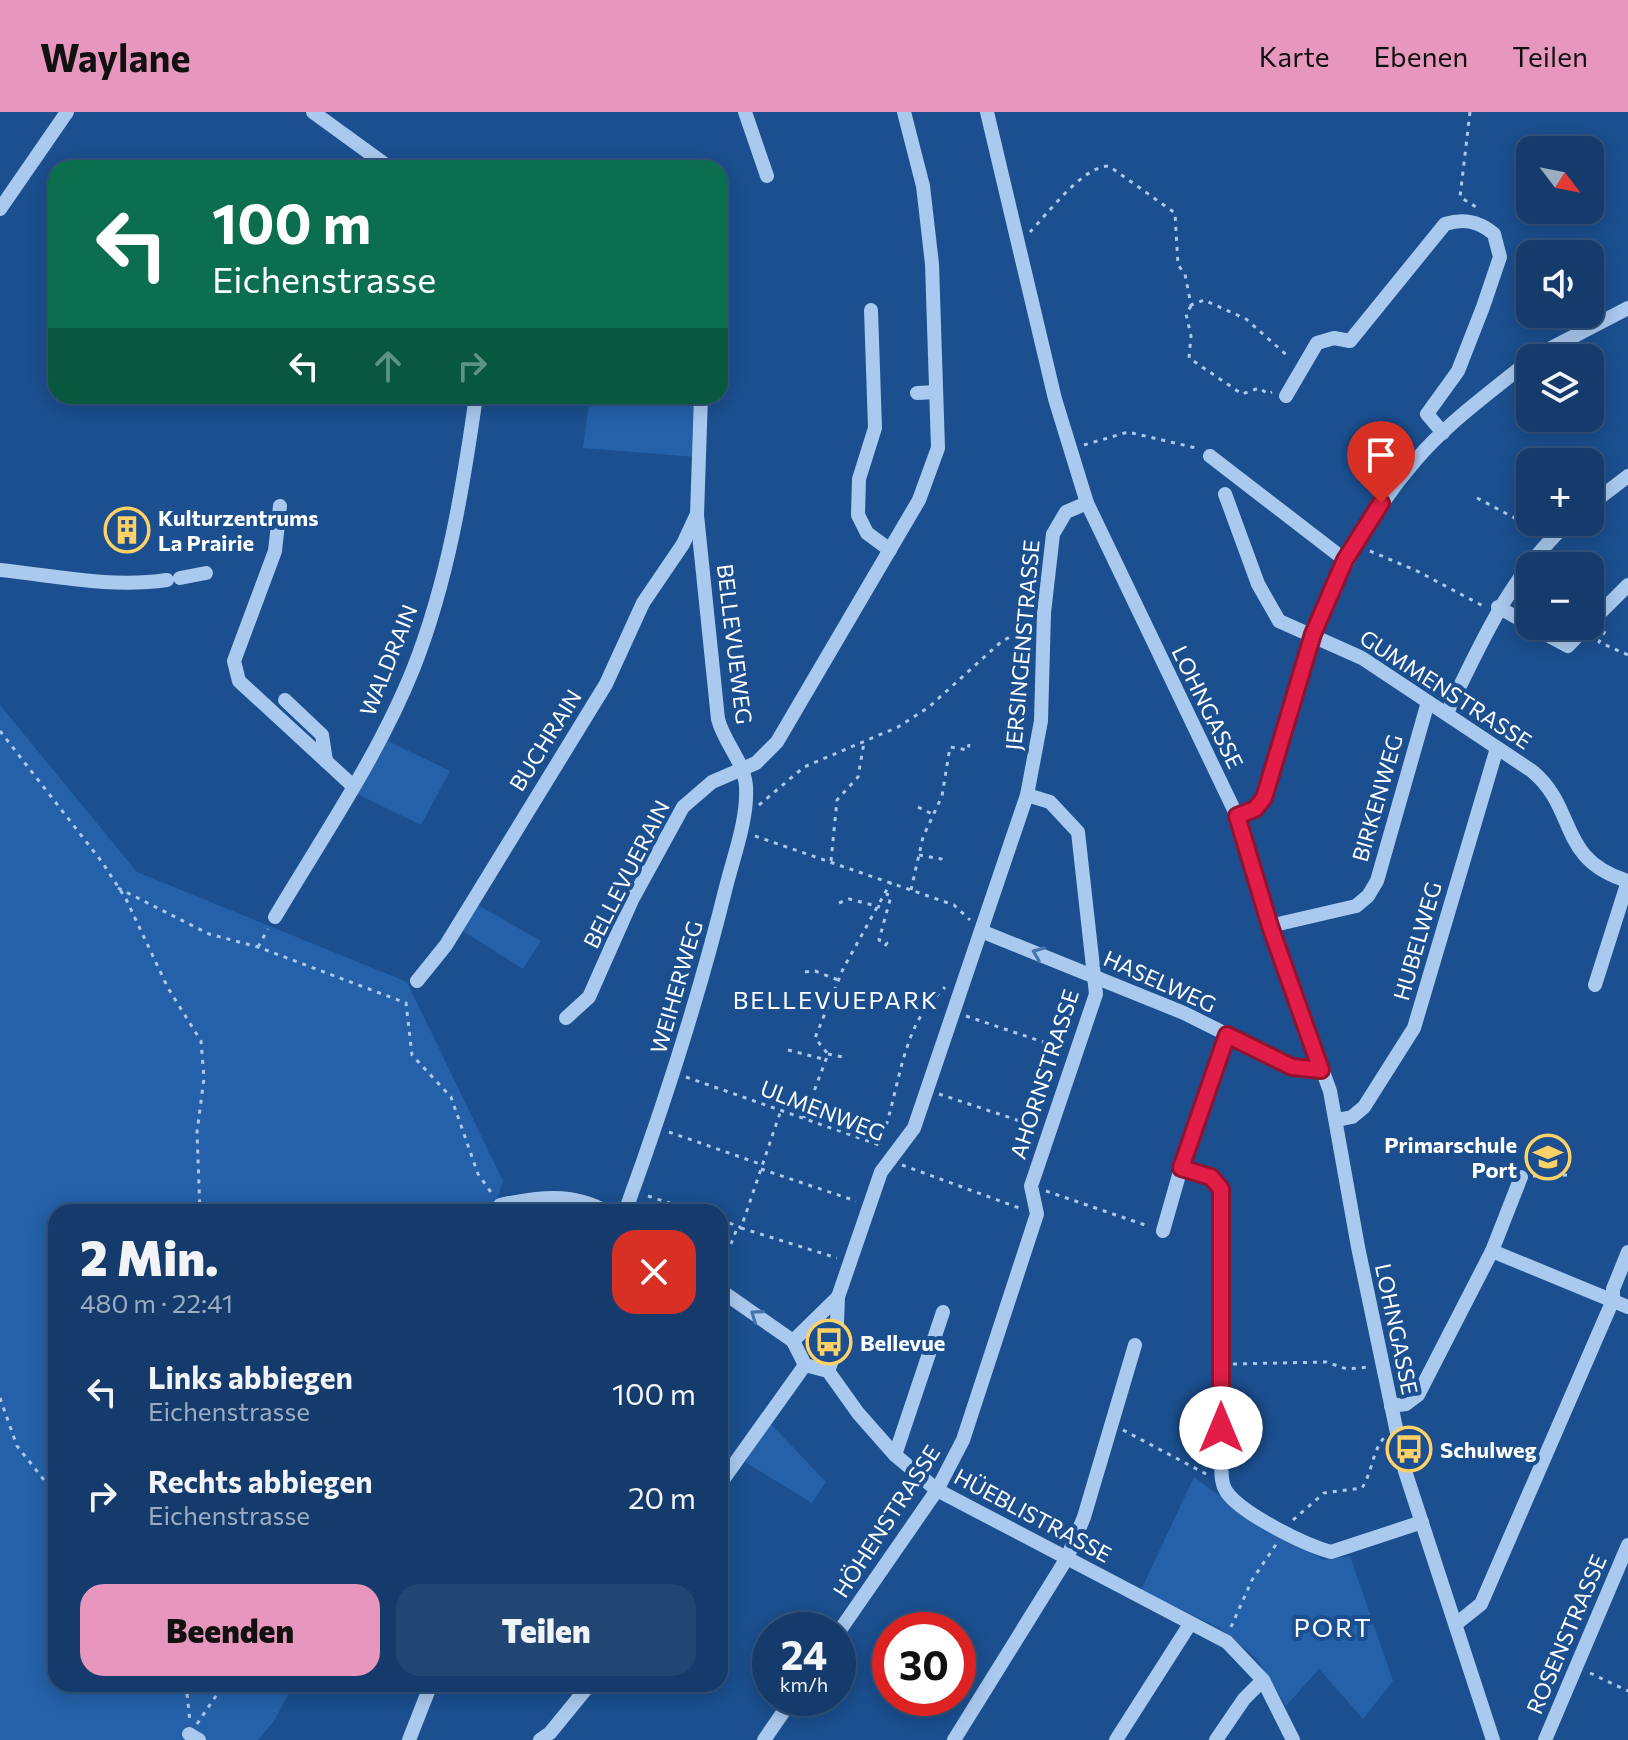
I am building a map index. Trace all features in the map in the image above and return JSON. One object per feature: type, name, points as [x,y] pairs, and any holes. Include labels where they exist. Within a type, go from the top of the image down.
[{"type":"street","points":[[0,209],[67,112]]},
{"type":"street","points":[[313,112],[379,160]]},
{"type":"street","points":[[745,112],[767,176]]},
{"type":"street","name":"BELLEVUEWEG","points":[[701,404],[697,515],[718,719],[722,733],[743,769],[756,763],[777,742],[890,550],[935,463],[936,392],[928,223],[917,158],[904,112]]},
{"type":"street","name":"LOHNGASSE","points":[[987,112],[1055,399],[1087,503],[1237,816],[1270,926],[1337,1120],[1358,1247],[1405,1471],[1493,1740]]},
{"type":"street","points":[[1286,396],[1317,343],[1334,338],[1350,341],[1445,224],[1458,220],[1473,222],[1494,234],[1500,257],[1458,371],[1427,414],[1443,433]]},
{"type":"street","points":[[1560,344],[1628,308]]},
{"type":"street","points":[[871,310],[875,428],[859,479],[858,515],[867,533],[890,550]]},
{"type":"street","points":[[1237,816],[1255,809],[1264,798],[1313,634],[1345,560],[1381,503],[1443,433],[1516,372]]},
{"type":"street","points":[[917,393],[936,392]]},
{"type":"street","name":"WALDRAIN","points":[[275,917],[353,786],[413,670],[431,618],[460,506],[475,404]]},
{"type":"street","points":[[1210,456],[1345,560]]},
{"type":"street","points":[[1604,494],[1628,476]]},
{"type":"street","name":"GUMMENSTRASSE","points":[[1225,494],[1258,584],[1279,621],[1362,658],[1540,778],[1579,852],[1589,862],[1628,881]]},
{"type":"street","name":"JERSINGENSTRASSE","points":[[838,1297],[886,1149],[914,1128],[1027,795],[1041,721],[1044,613],[1053,534],[1066,512],[1087,503]]},
{"type":"street","points":[[280,506],[275,551],[234,661],[234,670],[239,681],[353,786]]},
{"type":"street","name":"BUCHRAIN","points":[[417,981],[446,945],[606,684],[643,603],[683,544],[697,515]]},
{"type":"street","points":[[1447,713],[1496,610],[1554,536]]},
{"type":"street","points":[[0,570],[135,585],[206,573]]},
{"type":"street","points":[[1604,608],[1628,585]]},
{"type":"street","points":[[1496,610],[1516,619]]},
{"type":"street","points":[[1557,640],[1568,646],[1573,640]]},
{"type":"street","points":[[285,700],[322,735],[326,761]]},
{"type":"street","name":"BIRKENWEG","points":[[1270,926],[1356,906],[1368,896],[1377,881],[1428,702]]},
{"type":"street","name":"HUBELWEG","points":[[1337,1120],[1352,1117],[1364,1107],[1414,1028],[1497,748]]},
{"type":"street","name":"WEIHERWEG","points":[[628,1204],[674,1073],[710,954],[745,803],[743,769]]},
{"type":"street","name":"BELLEVUERAIN","points":[[566,1018],[589,997],[632,900],[683,807],[712,782],[743,769]]},
{"type":"street","name":"AHORNSTRASSE","points":[[1027,795],[1050,802],[1078,832],[1096,994],[1031,1186],[1037,1214]]},
{"type":"street","points":[[1595,985],[1628,881]]},
{"type":"street","name":"HASELWEG","points":[[981,931],[1094,976],[1292,1067],[1321,1070]]},
{"type":"street","points":[[1163,1231],[1181,1168],[1227,1035]]},
{"type":"street","points":[[1181,1168],[1211,1177],[1221,1189],[1222,1482],[1228,1494],[1314,1548],[1331,1552],[1422,1522]]},
{"type":"street","points":[[1391,1406],[1406,1404],[1418,1395],[1492,1251],[1521,1177]]},
{"type":"street","points":[[505,1204],[541,1196],[579,1199],[590,1204]]},
{"type":"street","name":"HÖHENSTRASSE","points":[[853,1612],[937,1490],[963,1440],[1037,1214]]},
{"type":"street","points":[[1492,1251],[1628,1307]]},
{"type":"street","points":[[1456,1624],[1481,1604],[1613,1300],[1613,1289],[1628,1252]]},
{"type":"street","points":[[728,1296],[793,1341],[805,1365],[828,1371],[836,1349],[838,1297]]},
{"type":"street","points":[[793,1341],[838,1297]]},
{"type":"street","points":[[895,1455],[943,1312]]},
{"type":"street","points":[[954,1740],[1067,1558],[1084,1517],[1135,1345]]},
{"type":"street","points":[[728,1473],[805,1365]]},
{"type":"street","name":"HÜEBLISTRASSE","points":[[828,1371],[858,1413],[895,1455],[937,1490],[1227,1642],[1263,1680],[1293,1740]]},
{"type":"street","name":"ROSENSTRASSE","points":[[1545,1740],[1628,1545]]},
{"type":"street","points":[[1116,1740],[1190,1624]]},
{"type":"street","points":[[1216,1740],[1244,1699],[1263,1680]]},
{"type":"street","points":[[409,1740],[428,1692]]},
{"type":"street","points":[[540,1740],[560,1722],[584,1692]]},
{"type":"street","points":[[764,1740],[781,1716]]},
{"type":"path","points":[[1470,112],[1460,197],[1476,207],[1473,222]]},
{"type":"path","points":[[1019,243],[1086,175],[1097,166],[1109,166],[1175,213],[1178,265],[1185,274],[1191,305]]},
{"type":"path","points":[[1286,396],[1275,390],[1268,394],[1259,388],[1242,394],[1189,358],[1191,336],[1186,314],[1191,305],[1204,300],[1246,319],[1301,367]]},
{"type":"path","points":[[1071,451],[1128,432],[1194,446],[1210,456]]},
{"type":"path","points":[[1477,498],[1551,539]]},
{"type":"path","points":[[1356,544],[1496,610]]},
{"type":"path","points":[[1605,630],[1599,642],[1628,655]]},
{"type":"path","points":[[745,803],[757,806],[804,767],[898,727],[929,707],[946,688],[1012,636],[1019,643],[1027,685]]},
{"type":"path","points":[[0,731],[118,888],[153,961],[201,1041],[204,1078],[197,1132],[200,1204]]},
{"type":"path","points":[[831,861],[837,800],[858,777],[864,743]]},
{"type":"path","points":[[911,890],[919,855],[942,796],[950,747],[968,750],[969,744]]},
{"type":"path","points":[[918,807],[934,815]]},
{"type":"path","points":[[748,835],[954,905],[981,931]]},
{"type":"path","points":[[919,855],[941,859],[942,856]]},
{"type":"path","points":[[843,1057],[828,1054],[815,1038],[838,980],[891,882]]},
{"type":"path","points":[[118,888],[209,934],[258,947],[406,1003],[412,1055],[451,1097],[478,1174],[499,1204]]},
{"type":"path","points":[[885,946],[887,943],[879,940],[891,896],[886,894]]},
{"type":"path","points":[[839,903],[849,899],[880,907]]},
{"type":"path","points":[[258,947],[275,917]]},
{"type":"path","points":[[805,972],[815,971],[838,980]]},
{"type":"path","points":[[886,1149],[903,1065],[923,1011],[948,985]]},
{"type":"path","points":[[954,1012],[1076,1053]]},
{"type":"path","points":[[788,1050],[827,1060]]},
{"type":"path","points":[[804,1118],[828,1054]]},
{"type":"path","name":"ULMENWEG","points":[[683,1076],[886,1149],[906,1168],[1037,1214]]},
{"type":"path","points":[[927,1090],[1049,1131]]},
{"type":"path","points":[[728,1254],[781,1110]]},
{"type":"path","points":[[665,1130],[861,1203]]},
{"type":"path","points":[[1521,1177],[1568,1175]]},
{"type":"path","points":[[1031,1186],[1163,1231]]},
{"type":"path","points":[[640,1195],[670,1204]]},
{"type":"path","points":[[728,1223],[842,1260]]},
{"type":"path","points":[[1222,1364],[1326,1362],[1347,1369],[1382,1366]]},
{"type":"path","points":[[0,1398],[17,1446],[48,1485]]},
{"type":"path","points":[[1111,1424],[1222,1482]]},
{"type":"path","points":[[1577,1665],[1628,1691]]},
{"type":"path","points":[[187,1692],[194,1737]]},
{"type":"path","points":[[194,1737],[219,1692]]},
{"type":"shaded area","points":[[589,404],[695,404],[695,457],[583,448]]},
{"type":"shaded area","points":[[0,705],[137,872],[407,982],[503,1181],[496,1204],[48,1204],[48,1692],[290,1692],[274,1721],[258,1740],[0,1740]]},
{"type":"shaded area","points":[[386,740],[450,771],[421,825],[355,793]]},
{"type":"shaded area","points":[[478,905],[541,941],[523,969],[461,930]]},
{"type":"shaded area","points":[[770,1423],[826,1482],[812,1503],[745,1462]]},
{"type":"shaded area","points":[[1194,1477],[1258,1524],[1324,1560],[1350,1556],[1393,1681],[1363,1719],[1319,1669],[1286,1706],[1256,1658],[1221,1629],[1141,1590]]},
{"type":"place","name":"Kulturzentrums La Prairie","points":[[127,530]]},
{"type":"place","name":"Primarschule Port","points":[[1548,1157]]},
{"type":"place","name":"Bellevue","points":[[829,1342]]},
{"type":"place","name":"Schulweg","points":[[1409,1449]]},
{"type":"district","name":"BELLEVUEPARK","points":[[836,999]]},
{"type":"district","name":"PORT","points":[[1333,1626]]},
{"type":"route","points":[[1221,1428],[1221,1189],[1211,1177],[1181,1168],[1227,1035],[1292,1067],[1321,1070],[1270,926],[1252,857],[1237,816],[1255,809],[1264,798],[1313,634],[1345,560],[1381,503]]}]
